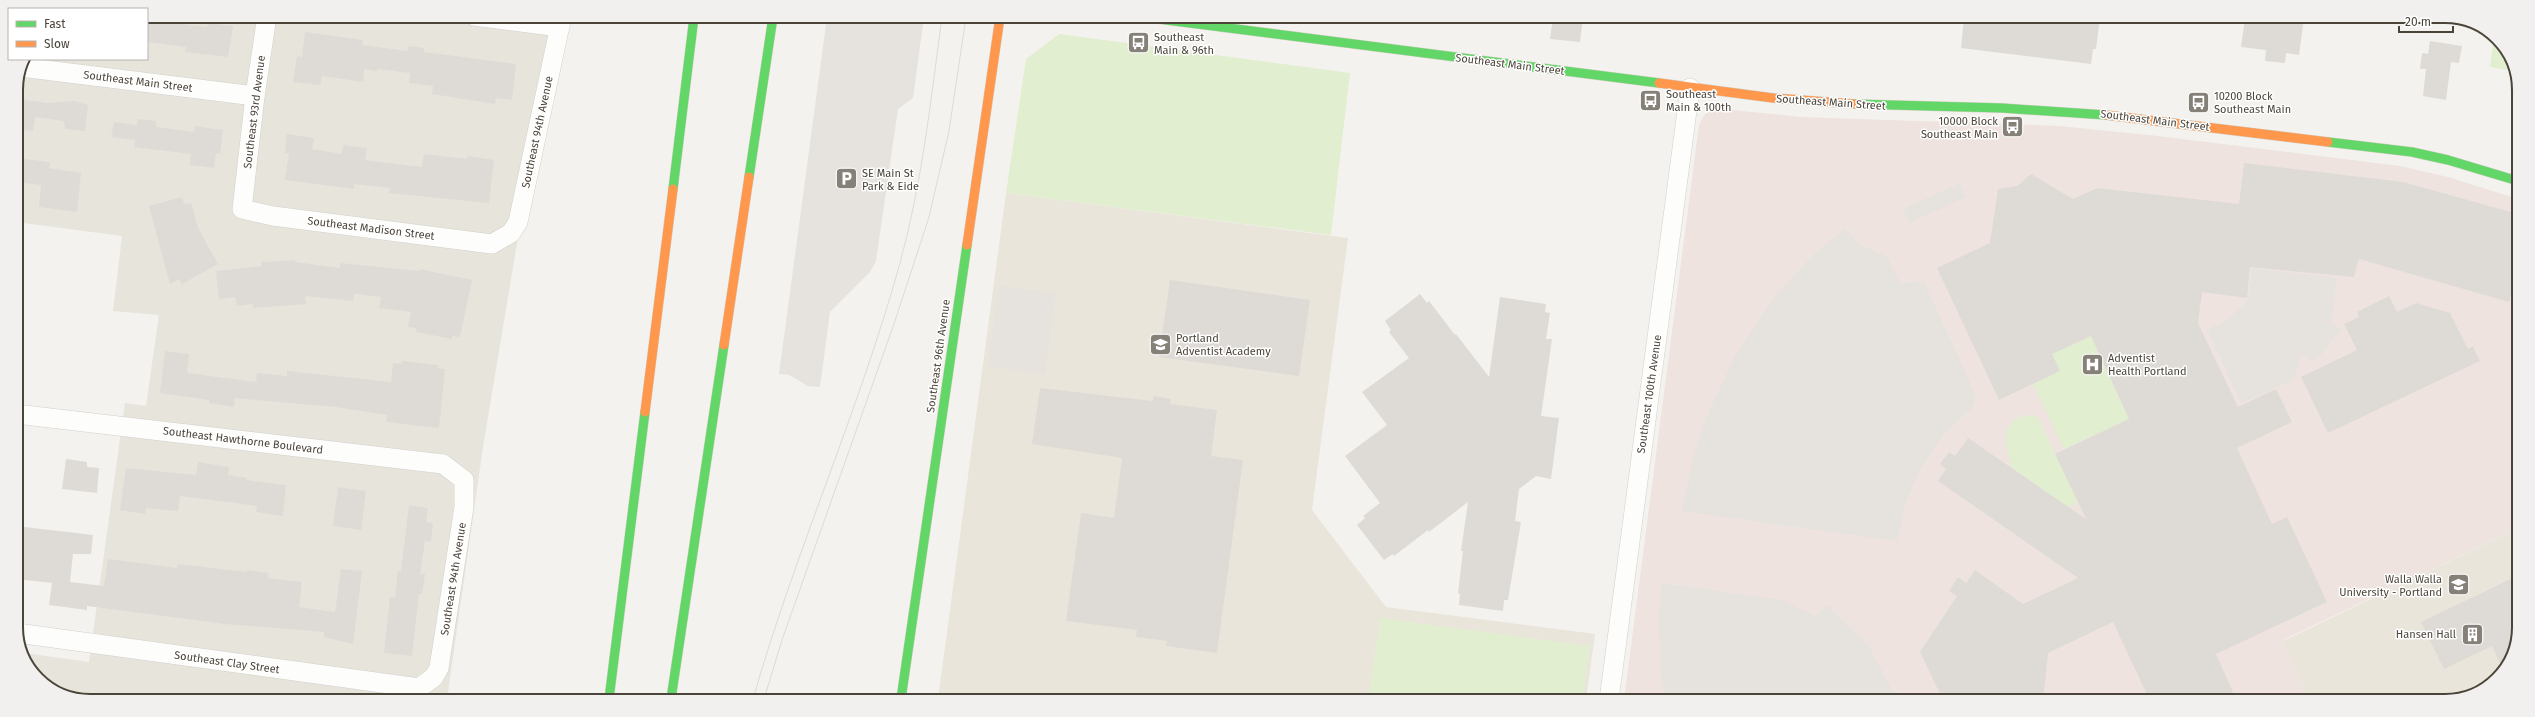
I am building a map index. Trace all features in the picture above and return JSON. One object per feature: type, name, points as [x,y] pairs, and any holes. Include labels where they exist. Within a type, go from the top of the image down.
[{"type":"main road","points":[[610,694],[693,23]]},
{"type":"main road","points":[[672,694],[772,23]]},
{"type":"main road","name":"Southeast 96th Avenue","points":[[902,694],[999,23]]},
{"type":"main road","name":"Southeast Main Street","points":[[1189,23],[1690,88],[1856,105],[2002,108],[2133,117],[2412,152],[2448,160],[2512,179]]},
{"type":"street","name":"Southeast 93rd Avenue","points":[[242,208],[254,96],[266,23]]},
{"type":"street","name":"Southeast 94th Avenue","points":[[500,241],[511,232],[518,222],[561,23]]},
{"type":"street","name":"Southeast Main Street","points":[[27,68],[254,96]]},
{"type":"street","name":"Southeast 100th Avenue","points":[[1610,694],[1690,88]]},
{"type":"street","name":"Southeast Madison Street","points":[[242,208],[273,216],[492,244],[500,241]]},
{"type":"street","name":"Southeast Hawthorne Boulevard","points":[[23,415],[443,464],[464,480]]},
{"type":"street","name":"Southeast 94th Avenue","points":[[434,677],[439,668],[464,507],[464,480]]},
{"type":"street","name":"Southeast Clay Street","points":[[23,634],[419,688],[434,677]]},
{"type":"shaded area","points":[[148,23],[554,23],[483,447],[448,694],[90,694],[73,692],[60,687],[46,677],[34,664],[28,653],[89,662],[125,403],[146,406],[159,315],[113,311],[122,236],[23,223],[23,90],[24,77],[30,60],[148,60]]},
{"type":"shaded area","name":"SE Main St Park & Eide","points":[[826,23],[923,23],[913,98],[898,109],[876,261],[870,272],[830,312],[820,387],[808,386],[789,375],[779,374]]},
{"type":"shaded area","name":"Adventist Health Portland","points":[[1722,109],[1802,117],[2060,126],[2158,136],[2400,166],[2448,177],[2512,197],[2512,531],[2283,640],[2305,694],[1625,694],[1699,125],[1704,115],[1711,110]]},
{"type":"shaded area","points":[[1960,183],[1966,197],[1909,223],[1903,209]]},
{"type":"shaded area","name":"Portland Adventist Academy","points":[[1006,193],[1348,238],[1312,510],[1386,607],[1595,634],[1587,694],[939,694]]},
{"type":"shaded area","points":[[1845,228],[1860,244],[1888,257],[1900,283],[1924,282],[1974,391],[1975,401],[1971,409],[1944,434],[1923,465],[1906,501],[1897,541],[1682,511],[1693,458],[1709,411],[1734,358],[1771,301],[1812,256]]},
{"type":"shaded area","points":[[2252,268],[2337,278],[2331,322],[2341,330],[2315,362],[2302,354],[2293,380],[2241,403],[2207,329],[2226,321],[2248,300]]},
{"type":"shaded area","points":[[999,286],[1056,293],[1045,374],[988,366]]},
{"type":"shaded area","name":"Walla Walla University - Portland","points":[[2512,531],[2512,627],[2510,644],[2501,664],[2486,680],[2475,687],[2445,694],[2305,694],[2283,641]]},
{"type":"shaded area","points":[[1662,583],[1782,600],[1815,616],[1827,605],[1869,646],[1894,694],[1665,694],[1661,678],[1658,616]]},
{"type":"green space","points":[[1059,34],[1350,73],[1331,235],[1006,193],[1026,59]]},
{"type":"green space","points":[[2493,44],[2503,57],[2509,70],[2490,67]]},
{"type":"green space","points":[[2091,336],[2129,419],[2064,449],[2033,384],[2060,371],[2052,354]]},
{"type":"green space","points":[[2024,415],[2038,417],[2078,502],[2068,507],[2011,467],[2006,444],[2007,430],[2010,424]]},
{"type":"green space","points":[[1380,618],[1590,646],[1583,694],[1369,694]]},
{"type":"building","points":[[148,23],[173,23],[207,27],[208,23],[233,26],[228,57],[185,52],[186,47],[148,42]]},
{"type":"building","points":[[1552,23],[1582,23],[1580,42],[1550,39]]},
{"type":"building","points":[[1964,23],[2099,23],[2096,49],[2093,49],[2091,64],[1961,48]]},
{"type":"building","points":[[2244,23],[2303,23],[2299,55],[2286,53],[2285,63],[2265,61],[2266,50],[2241,47]]},
{"type":"building","points":[[305,32],[363,40],[362,45],[408,51],[409,46],[424,48],[424,52],[516,64],[512,100],[496,98],[495,104],[432,94],[433,86],[409,83],[410,73],[378,69],[377,71],[364,69],[363,82],[322,76],[320,85],[293,82],[297,56],[302,57]]},
{"type":"building","points":[[2430,41],[2462,46],[2459,63],[2451,62],[2446,100],[2423,96],[2426,69],[2420,69],[2422,53],[2428,54]]},
{"type":"building","points":[[23,100],[48,103],[75,101],[88,105],[85,131],[65,129],[64,121],[35,117],[33,131],[23,130]]},
{"type":"building","points":[[138,119],[156,121],[156,127],[194,132],[195,126],[223,130],[220,154],[216,153],[214,168],[190,165],[191,154],[134,147],[135,140],[111,137],[114,122],[137,125]]},
{"type":"building","points":[[287,134],[314,138],[312,149],[342,154],[343,145],[367,148],[365,160],[422,167],[424,154],[467,159],[468,156],[494,160],[489,203],[389,193],[390,188],[354,184],[354,189],[285,180],[289,153],[285,153]]},
{"type":"building","points":[[23,159],[50,162],[49,168],[81,173],[77,212],[39,207],[41,185],[23,183]]},
{"type":"building","points":[[2244,163],[2403,182],[2512,212],[2512,291],[2509,302],[2359,259],[2354,277],[2250,267],[2247,298],[2202,292],[2198,323],[2238,407],[2276,389],[2292,422],[2237,448],[2272,524],[2287,517],[2327,602],[2216,654],[2233,692],[2229,694],[2147,694],[2113,622],[2048,653],[2044,694],[1940,694],[1920,652],[1957,596],[1949,591],[1958,577],[1966,583],[1975,570],[2023,604],[2078,578],[1938,481],[1946,469],[1940,464],[1949,452],[1955,456],[1968,438],[2086,519],[2055,454],[2129,419],[2091,336],[2052,354],[2060,371],[1999,400],[1937,268],[1990,243],[1998,189],[2017,186],[2031,174],[2073,199],[2097,188],[2239,204]]},
{"type":"building","points":[[182,197],[184,204],[191,203],[198,228],[218,264],[182,284],[179,279],[170,284],[149,206]]},
{"type":"building","points":[[295,260],[295,262],[340,268],[340,263],[419,271],[420,269],[472,280],[460,337],[452,336],[452,339],[416,332],[416,328],[408,327],[411,312],[379,308],[381,297],[354,294],[353,301],[305,296],[306,304],[253,308],[253,304],[237,306],[235,297],[219,299],[216,271],[262,266],[261,262]]},
{"type":"building","points":[[1170,280],[1310,300],[1299,376],[1159,357]]},
{"type":"building","points":[[1420,294],[1427,303],[1429,301],[1489,377],[1500,297],[1546,304],[1545,312],[1550,313],[1546,339],[1552,339],[1541,416],[1559,418],[1551,479],[1536,476],[1519,489],[1515,521],[1521,522],[1508,600],[1504,600],[1503,611],[1459,605],[1460,594],[1458,593],[1463,551],[1461,551],[1468,502],[1429,532],[1428,530],[1394,556],[1393,554],[1384,560],[1357,525],[1365,518],[1363,516],[1380,503],[1345,456],[1387,425],[1362,392],[1409,358],[1389,332],[1391,330],[1385,321]]},
{"type":"building","points":[[2389,296],[2397,312],[2416,303],[2450,313],[2468,349],[2473,346],[2480,361],[2328,433],[2301,377],[2357,350],[2344,324],[2359,317],[2357,312]]},
{"type":"building","points":[[165,351],[189,354],[187,373],[256,382],[257,373],[287,376],[287,371],[391,382],[393,363],[401,364],[402,361],[438,365],[437,368],[445,369],[439,428],[386,422],[387,415],[335,407],[235,398],[234,407],[209,403],[209,400],[160,393]]},
{"type":"building","points":[[1040,388],[1153,401],[1154,396],[1171,399],[1170,404],[1217,410],[1211,456],[1243,460],[1217,653],[1166,646],[1167,641],[1136,637],[1137,630],[1066,621],[1081,513],[1114,518],[1122,458],[1032,444]]},
{"type":"building","points":[[66,459],[87,462],[87,467],[99,468],[97,493],[62,489]]},
{"type":"building","points":[[198,462],[229,467],[228,475],[247,478],[246,480],[286,485],[283,516],[256,512],[257,506],[180,496],[178,511],[146,508],[145,514],[120,510],[126,468],[196,475]]},
{"type":"building","points":[[338,487],[366,491],[361,530],[333,526]]},
{"type":"building","points":[[409,505],[428,508],[426,522],[433,523],[431,542],[425,541],[420,574],[425,574],[422,594],[419,594],[412,656],[384,653],[390,597],[395,598],[398,571],[401,571]]},
{"type":"building","points":[[23,527],[93,535],[91,554],[73,554],[70,582],[104,586],[108,559],[177,568],[178,564],[247,572],[247,570],[269,573],[268,578],[302,582],[299,607],[335,612],[341,569],[362,571],[353,644],[324,637],[324,632],[225,624],[87,606],[87,610],[49,605],[52,583],[23,580]]},
{"type":"building","name":"Hansen Hall","points":[[2512,578],[2512,627],[2510,644],[2501,664],[2492,646],[2444,669],[2421,622]]},
{"type":"tram line","points":[[755,694],[807,535],[866,373],[900,263],[908,233],[920,172],[941,23]]},
{"type":"tram line","points":[[766,694],[782,640],[895,321],[929,217],[949,131],[965,23]]},
{"type":"traffic: fast","points":[[673,189],[693,23]]},
{"type":"traffic: fast","points":[[749,177],[772,23]]},
{"type":"traffic: fast","points":[[1190,23],[1659,83]]},
{"type":"traffic: fast","points":[[1854,104],[2002,108],[2106,115]]},
{"type":"traffic: fast","points":[[2328,142],[2412,152],[2448,160],[2512,179]]},
{"type":"traffic: fast","points":[[902,694],[967,245]]},
{"type":"traffic: fast","points":[[672,694],[724,345]]},
{"type":"traffic: fast","points":[[610,694],[645,412]]},
{"type":"traffic: slow","points":[[967,245],[999,23]]},
{"type":"traffic: slow","points":[[1659,83],[1773,98],[1854,104]]},
{"type":"traffic: slow","points":[[2106,115],[2328,142]]},
{"type":"traffic: slow","points":[[724,345],[749,177]]},
{"type":"traffic: slow","points":[[645,412],[673,189]]},
{"type":"place","name":"Southeast Main & 96th","points":[[1138,43]]},
{"type":"place","name":"Southeast Main & 100th","points":[[1651,100]]},
{"type":"place","name":"10200 Block Southeast Main","points":[[2199,102]]},
{"type":"place","name":"10000 Block Southeast Main","points":[[2013,127]]},
{"type":"place","name":"SE Main St Park & Eide","points":[[847,179]]},
{"type":"place","name":"Portland Adventist Academy","points":[[1160,344]]},
{"type":"place","name":"Adventist Health Portland","points":[[2093,364]]},
{"type":"place","name":"Walla Walla University - Portland","points":[[2458,585]]},
{"type":"place","name":"Hansen Hall","points":[[2472,634]]}]
